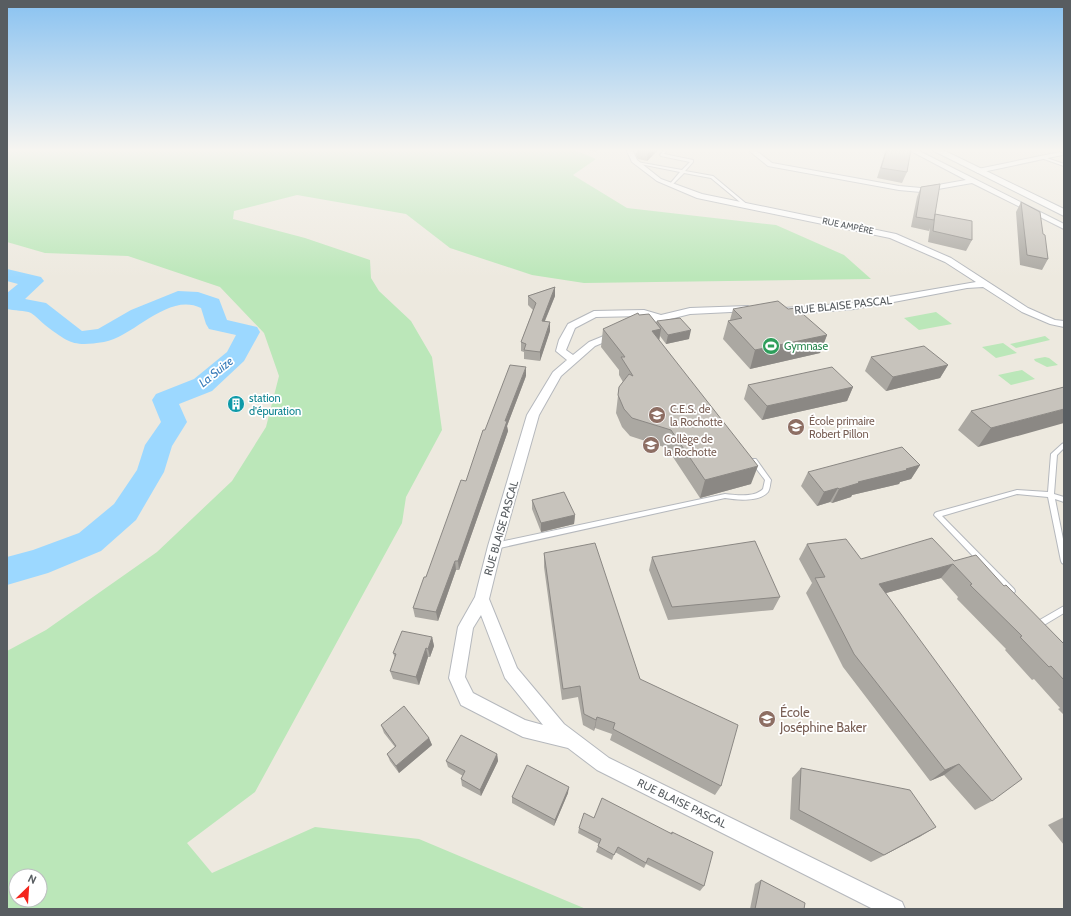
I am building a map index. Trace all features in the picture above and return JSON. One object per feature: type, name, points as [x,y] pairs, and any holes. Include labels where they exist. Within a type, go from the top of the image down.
[{"type":"street","name":"RUE AMPÈRE","points":[[689,192],[700,196],[893,236],[948,260],[983,284],[1031,313],[1053,322],[1064,324]]},
{"type":"street","points":[[993,192],[1064,227]]},
{"type":"street","points":[[1020,192],[1064,213]]},
{"type":"street","name":"RUE BLAISE PASCAL","points":[[772,311],[809,311],[866,305],[967,285],[983,284]]},
{"type":"street","name":"RUE BLAISE PASCAL","points":[[757,311],[746,309],[690,311],[661,319],[592,344],[557,374],[533,415],[495,546],[482,599],[511,673],[558,730],[573,742],[603,764],[895,909]]},
{"type":"street","points":[[574,360],[561,351],[564,340],[571,326],[594,314],[644,313],[661,319]]},
{"type":"street","points":[[482,599],[466,627],[458,678],[467,698],[523,728],[573,742]]},
{"type":"lane","points":[[730,192],[747,206]]},
{"type":"lane","points":[[1064,445],[1054,454],[1051,495],[1064,561]]},
{"type":"lane","points":[[495,546],[725,496],[759,496],[764,493],[768,480],[748,455]]},
{"type":"lane","points":[[1016,597],[937,515],[1016,492],[1051,495],[1064,500]]},
{"type":"lane","points":[[1041,622],[1064,609]]},
{"type":"green space","points":[[7,192],[600,192],[627,208],[776,225],[844,255],[871,279],[584,283],[532,275],[450,248],[406,214],[297,195],[234,211],[233,219],[305,238],[370,260],[371,278],[379,291],[411,321],[432,357],[442,430],[406,497],[402,523],[255,792],[187,843],[212,873],[315,827],[419,839],[586,909],[7,909],[7,651],[46,630],[157,552],[232,481],[266,427],[279,376],[264,333],[220,287],[128,256],[45,253],[7,242]]},
{"type":"green space","points":[[936,312],[952,324],[919,330],[904,318]]},
{"type":"green space","points":[[1045,336],[1050,340],[1016,348],[1010,344]]},
{"type":"green space","points":[[1003,343],[1017,353],[996,358],[982,347]]},
{"type":"green space","points":[[1045,357],[1049,358],[1058,365],[1047,367],[1034,359]]},
{"type":"green space","points":[[1022,370],[1035,379],[1011,385],[998,375]]},
{"type":"building","points":[[920,192],[939,192],[934,220],[916,217]]},
{"type":"building","points":[[1021,202],[1040,212],[1048,259],[1027,255]]},
{"type":"building","points":[[935,214],[972,221],[972,240],[933,231]]},
{"type":"building","points":[[555,287],[542,321],[550,322],[540,352],[524,350],[526,344],[521,342],[536,303],[528,296]]},
{"type":"building","points":[[778,301],[788,309],[796,308],[827,335],[755,350],[728,321],[742,318],[733,309]]},
{"type":"building","name":"C.E.S. de la Rochotte","points":[[638,313],[639,315],[649,314],[661,329],[652,331],[758,466],[705,480],[671,430],[632,418],[624,409],[618,395],[619,387],[629,374],[633,376],[621,357],[625,357],[603,329]]},
{"type":"building","points":[[680,318],[691,330],[668,335],[657,321]]},
{"type":"building","points":[[924,346],[948,365],[893,377],[871,357]]},
{"type":"building","points":[[510,365],[526,367],[505,421],[507,421],[458,561],[455,561],[436,612],[413,608],[424,577],[426,577],[461,480],[466,481],[483,430],[485,430]]},
{"type":"building","points":[[832,367],[853,387],[767,406],[748,385]]},
{"type":"building","points":[[1064,387],[1064,409],[991,428],[971,411]]},
{"type":"building","points":[[902,447],[920,465],[906,469],[907,470],[824,492],[808,472]]},
{"type":"building","points":[[564,492],[575,515],[541,523],[532,500]]},
{"type":"building","points":[[932,538],[954,561],[976,555],[1004,586],[1006,585],[1064,644],[1064,680],[1051,666],[1049,667],[1020,637],[1022,636],[970,585],[972,584],[953,564],[879,584],[1022,779],[992,801],[959,764],[945,770],[854,654],[815,578],[825,577],[807,544],[846,539],[861,559]]},
{"type":"building","points":[[755,541],[780,597],[672,607],[652,557]]},
{"type":"building","points":[[595,543],[640,679],[738,725],[721,786],[613,729],[615,723],[597,717],[596,720],[584,714],[580,686],[563,689],[544,553]]},
{"type":"building","points":[[402,631],[432,637],[428,649],[426,648],[416,677],[390,671],[396,654],[393,653]]},
{"type":"building","points":[[404,706],[429,738],[396,766],[387,754],[396,746],[381,725]]},
{"type":"building","points":[[461,735],[497,754],[480,790],[461,779],[465,771],[446,761]]},
{"type":"building","points":[[527,765],[569,787],[555,820],[512,797]]},
{"type":"building","points":[[801,768],[910,790],[936,827],[884,855],[799,810]]},
{"type":"building","points":[[602,798],[672,834],[672,832],[713,852],[704,886],[648,858],[646,863],[618,847],[614,855],[598,846],[601,839],[579,828],[584,813],[594,818]]},
{"type":"building","points":[[761,880],[805,903],[804,909],[755,909]]},
{"type":"waterway","name":"La Suize","points":[[7,275],[34,281],[8,303],[38,308],[78,338],[104,335],[139,315],[178,297],[198,298],[211,304],[217,324],[249,332],[236,356],[203,385],[165,400],[174,422],[159,445],[150,472],[125,512],[90,542],[36,563],[7,571]]},
{"type":"place","name":"Gymnase","points":[[771,346]]},
{"type":"place","name":"station d'épuration","points":[[236,404]]},
{"type":"place","name":"C.E.S. de la Rochotte","points":[[657,415]]},
{"type":"place","name":"École primaire Robert Pillon","points":[[796,427]]},
{"type":"place","name":"Collège de la Rochotte","points":[[651,445]]},
{"type":"place","name":"École Joséphine Baker","points":[[767,719]]}]
